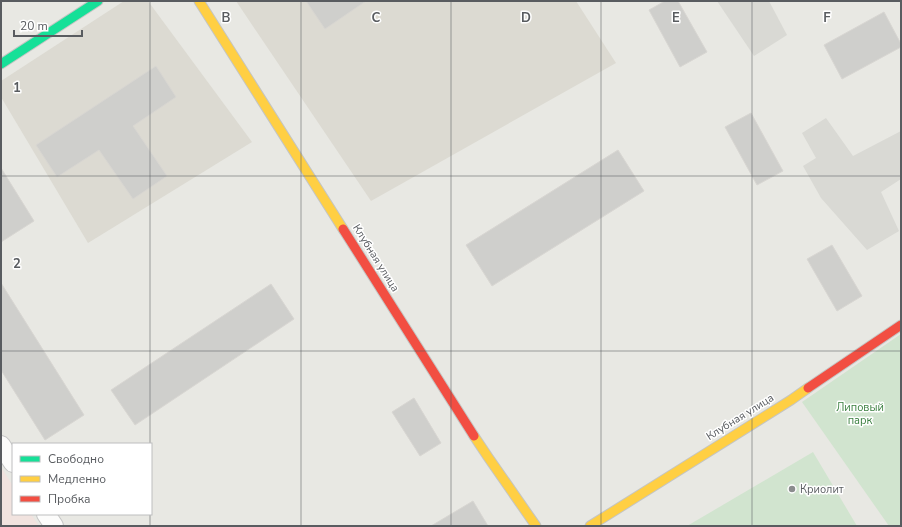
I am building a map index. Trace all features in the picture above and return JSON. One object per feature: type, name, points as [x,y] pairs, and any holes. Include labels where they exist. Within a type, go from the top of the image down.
[{"type":"street","points":[[1,64],[98,1]]},
{"type":"street","name":"Клубная улица","points":[[198,1],[488,458],[536,526]]},
{"type":"street","name":"Клубная улица","points":[[590,526],[790,400],[901,325]]},
{"type":"street","points":[[1,445],[12,462]]},
{"type":"street","points":[[47,515],[54,526]]},
{"type":"shaded area","points":[[124,1],[148,1],[252,142],[88,243],[1,97],[1,81]]},
{"type":"shaded area","points":[[236,1],[576,1],[616,63],[371,201]]},
{"type":"shaded area","points":[[717,1],[769,1],[787,35],[754,56]]},
{"type":"shaded area","points":[[826,118],[853,156],[901,131],[901,179],[881,192],[899,231],[867,250],[821,198],[803,166],[816,158],[802,133]]},
{"type":"shaded area","points":[[1,467],[12,484],[12,515],[32,515],[39,526],[1,526]]},
{"type":"green space","name":"Липовый парк","points":[[901,334],[901,526],[889,526],[802,402]]},
{"type":"green space","name":"Криолит","points":[[813,452],[857,526],[687,526]]},
{"type":"building","points":[[306,1],[366,1],[325,29]]},
{"type":"building","points":[[665,1],[678,1],[707,52],[680,67],[649,10]]},
{"type":"building","points":[[884,12],[901,44],[901,47],[842,79],[824,45]]},
{"type":"building","points":[[156,66],[176,97],[133,126],[167,176],[133,199],[99,150],[57,177],[36,145]]},
{"type":"building","points":[[751,113],[783,171],[757,185],[725,127]]},
{"type":"building","points":[[618,150],[644,191],[492,286],[466,245]]},
{"type":"building","points":[[1,168],[34,221],[1,242]]},
{"type":"building","points":[[832,245],[862,296],[837,311],[807,259]]},
{"type":"building","points":[[1,283],[84,415],[45,440],[1,370]]},
{"type":"building","points":[[271,284],[294,319],[135,425],[111,390]]},
{"type":"building","points":[[414,398],[441,443],[420,456],[392,412]]},
{"type":"building","points":[[473,501],[488,526],[431,526]]},
{"type":"traffic: fast","points":[[1,64],[98,1]]},
{"type":"traffic: slow","points":[[199,1],[343,229]]},
{"type":"traffic: slow","points":[[590,526],[808,388]]},
{"type":"traffic: slow","points":[[474,436],[536,526]]},
{"type":"traffic: jam","points":[[343,229],[474,436]]},
{"type":"traffic: jam","points":[[808,388],[901,325]]},
{"type":"place","name":"Криолит","points":[[792,489]]}]
